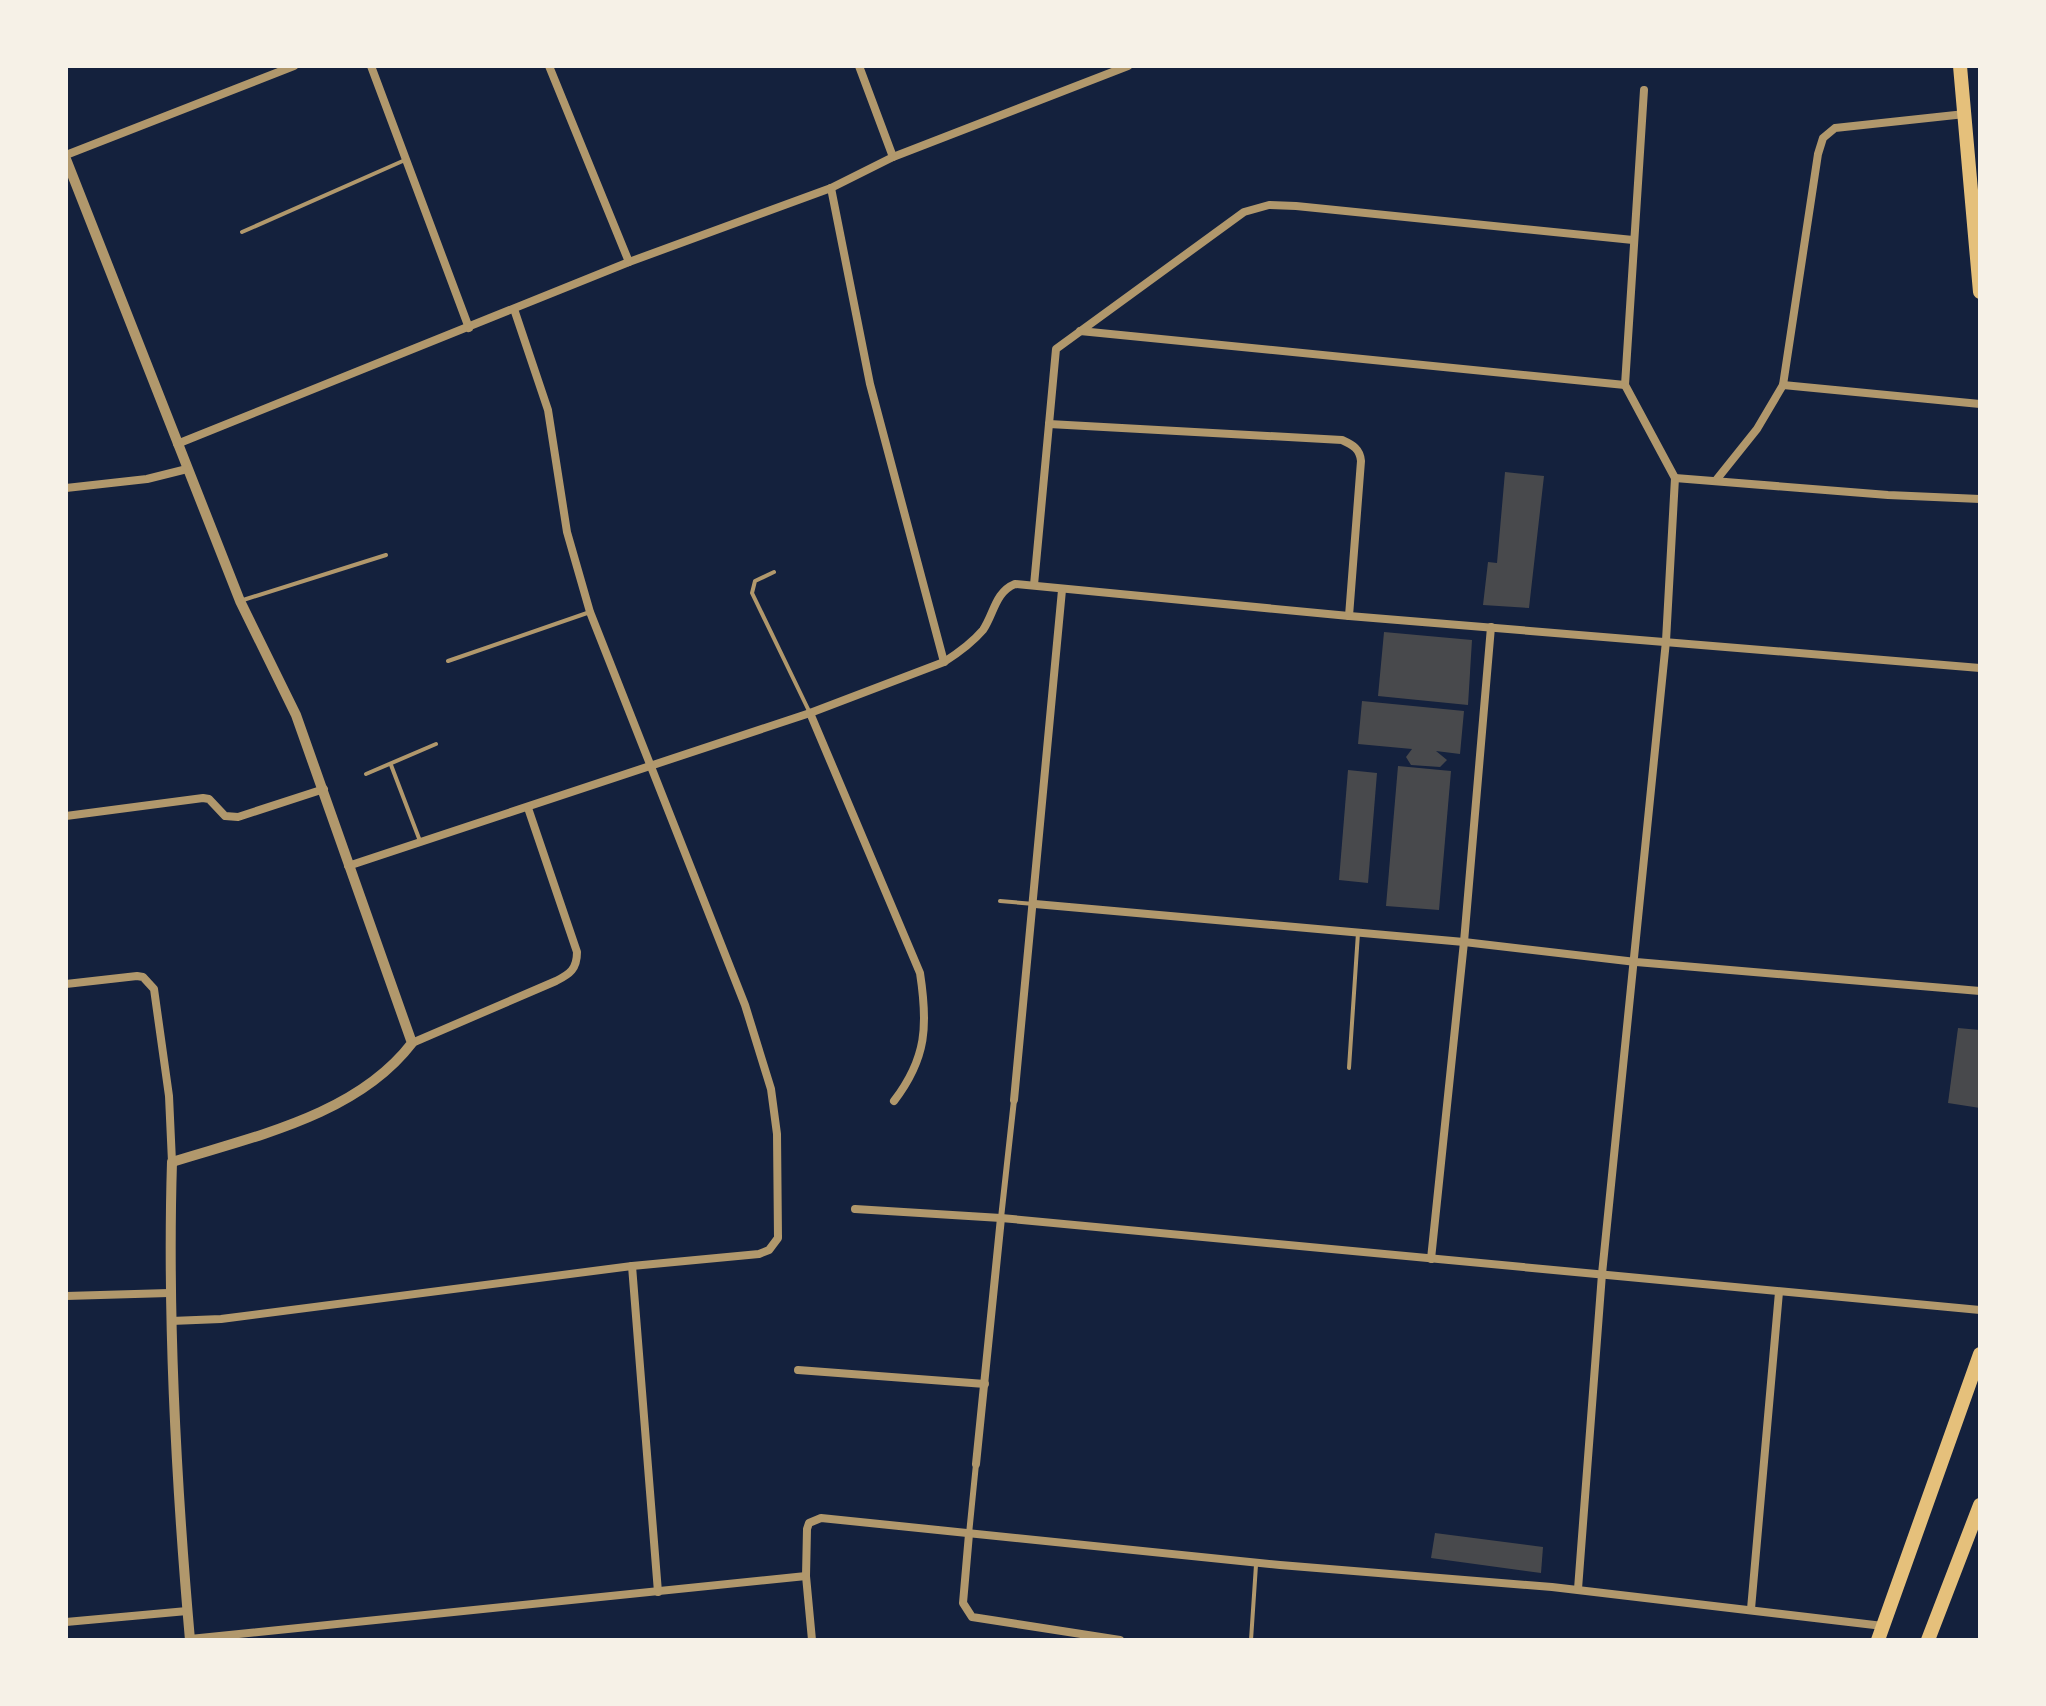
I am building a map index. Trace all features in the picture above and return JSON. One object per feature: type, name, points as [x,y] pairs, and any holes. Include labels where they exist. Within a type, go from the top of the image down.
[{"type":"main road","points":[[1960,66],[1980,292]]},
{"type":"main road","points":[[1880,1633],[1980,1354]]},
{"type":"main road","points":[[1928,1640],[1980,1505]]},
{"type":"street","points":[[294,66],[66,157],[240,601],[282,681],[324,789],[348,866],[412,1043]]},
{"type":"street","points":[[371,66],[469,328]]},
{"type":"street","points":[[549,66],[629,262]]},
{"type":"street","points":[[859,66],[893,157]]},
{"type":"street","points":[[177,444],[629,262],[831,188],[893,157],[1128,66]]},
{"type":"street","points":[[1578,1589],[1602,1274],[1636,962],[1666,641],[1675,478],[1625,385],[1644,90]]},
{"type":"street","points":[[1717,479],[1757,429],[1783,385],[1823,138],[1835,128],[1966,114]]},
{"type":"street","points":[[831,188],[870,384],[944,662]]},
{"type":"street","points":[[1034,585],[1053,355],[1062,342],[1254,206],[1296,206],[1633,240]]},
{"type":"street","points":[[171,1321],[327,1307],[632,1266],[759,1254],[775,1244],[780,1230],[777,1134],[771,1089],[745,1005],[590,612],[567,532],[548,410],[514,309]]},
{"type":"street","points":[[1079,331],[1625,385]]},
{"type":"street","points":[[1783,385],[1980,404]]},
{"type":"street","points":[[1049,424],[1342,440],[1350,443],[1360,454],[1361,461],[1349,616]]},
{"type":"street","points":[[66,488],[147,479],[187,469]]},
{"type":"street","points":[[1675,478],[1980,499]]},
{"type":"street","points":[[348,866],[810,713],[944,662],[962,650],[985,627],[1005,588],[1015,584],[1349,616],[1980,668]]},
{"type":"street","points":[[1062,590],[1035,904],[969,1534],[965,1610],[978,1620],[1120,1640]]},
{"type":"street","points":[[1431,1259],[1464,942],[1491,627]]},
{"type":"street","points":[[810,713],[920,973],[924,1001],[921,1051],[914,1074],[894,1101]]},
{"type":"street","points":[[66,816],[203,798],[209,799],[225,816],[238,817],[324,789]]},
{"type":"street","points":[[172,1162],[279,1128],[331,1106],[378,1080],[412,1043],[571,973],[577,964],[577,952],[528,808]]},
{"type":"street","points":[[1035,904],[1464,942],[1636,962],[1980,991]]},
{"type":"street","points":[[66,984],[127,976],[143,977],[156,996],[168,1081],[172,1162],[169,1293],[179,1537],[190,1639],[806,1576]]},
{"type":"street","points":[[855,1209],[1001,1218],[1980,1310]]},
{"type":"street","points":[[632,1266],[658,1592]]},
{"type":"street","points":[[1751,1609],[1779,1292]]},
{"type":"street","points":[[66,1296],[169,1293]]},
{"type":"street","points":[[798,1370],[985,1384]]},
{"type":"street","points":[[812,1640],[806,1576],[807,1529],[813,1520],[1256,1563],[1578,1589],[1751,1609],[1880,1633]]},
{"type":"street","points":[[66,1622],[187,1611]]},
{"type":"lane","points":[[242,232],[406,160]]},
{"type":"lane","points":[[240,601],[386,555]]},
{"type":"lane","points":[[774,572],[755,581],[751,588],[810,713]]},
{"type":"lane","points":[[448,661],[590,612]]},
{"type":"lane","points":[[366,774],[436,744]]},
{"type":"lane","points":[[391,765],[420,843]]},
{"type":"lane","points":[[1000,901],[1035,904]]},
{"type":"lane","points":[[1349,1068],[1358,933]]},
{"type":"lane","points":[[1251,1640],[1256,1563]]},
{"type":"building","points":[[1505,472],[1544,476],[1529,608],[1483,605],[1488,562],[1497,563]]},
{"type":"building","points":[[1384,632],[1472,640],[1468,705],[1378,696]]},
{"type":"building","points":[[1362,701],[1464,711],[1460,754],[1436,751],[1447,760],[1440,767],[1411,765],[1406,757],[1412,749],[1358,744]]},
{"type":"building","points":[[1398,766],[1451,771],[1439,910],[1386,906]]},
{"type":"building","points":[[1348,770],[1377,773],[1368,883],[1339,880]]},
{"type":"building","points":[[1958,1028],[1980,1030],[1980,1108],[1948,1103]]},
{"type":"building","points":[[1435,1533],[1543,1547],[1541,1573],[1431,1558]]}]
